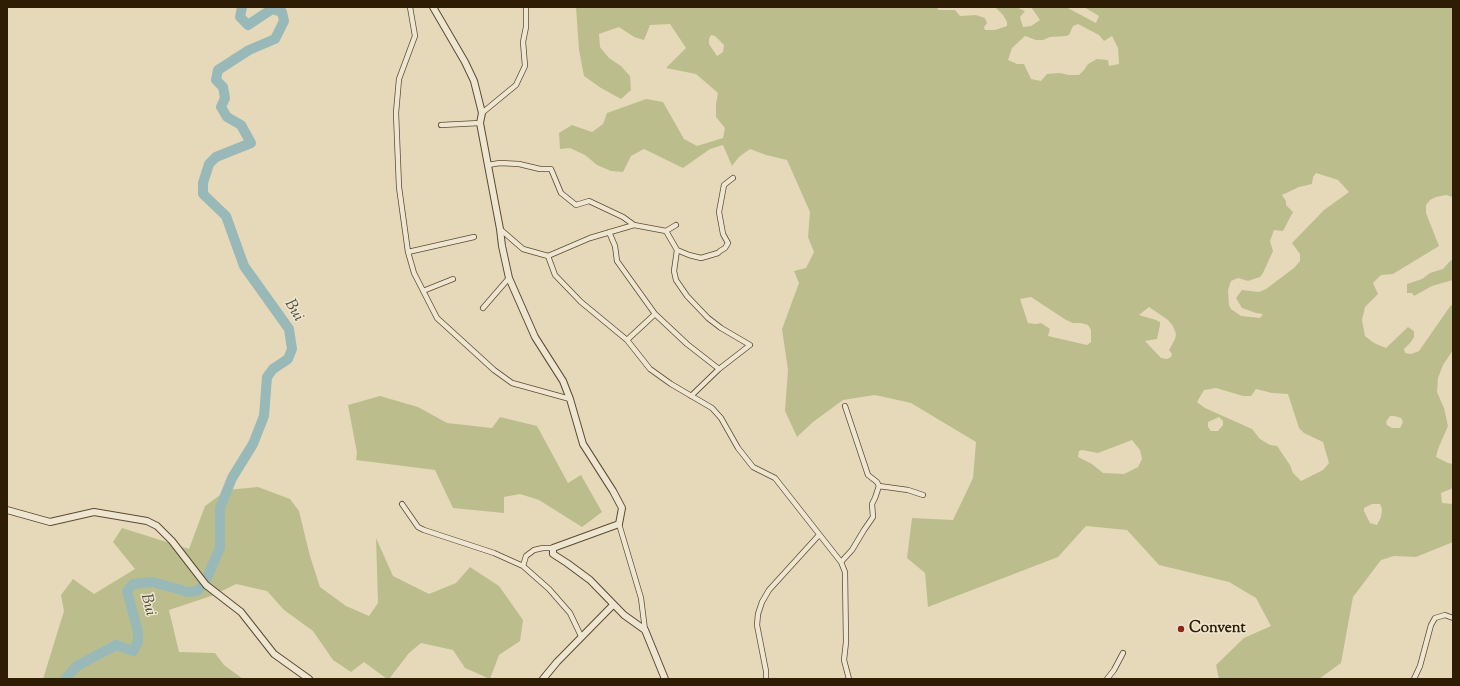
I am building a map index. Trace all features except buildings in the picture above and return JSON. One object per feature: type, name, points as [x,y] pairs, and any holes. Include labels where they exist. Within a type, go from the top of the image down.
[{"type":"street","points":[[410,7],[415,36],[399,79],[396,113],[399,187],[408,252],[414,273],[437,318],[494,370],[512,383],[570,399]]},
{"type":"street","points":[[433,7],[465,62],[474,81],[482,113],[480,123],[509,278],[535,337],[563,381],[570,399],[583,444],[622,508],[619,524],[642,598],[645,630],[665,679]]},
{"type":"street","points":[[482,113],[516,85],[525,66],[524,42],[526,7]]},
{"type":"street","points":[[441,125],[480,123]]},
{"type":"street","points":[[488,165],[500,163],[520,164],[540,169],[552,169],[561,192],[576,205],[589,202],[624,217],[634,225]]},
{"type":"street","points":[[666,231],[677,250],[689,255],[701,258],[715,255],[725,248],[728,243],[723,234],[719,212],[724,185],[733,178]]},
{"type":"street","points":[[500,229],[523,249],[548,256],[577,243],[634,225],[666,231],[676,225]]},
{"type":"street","points":[[609,232],[615,246],[617,261],[655,314],[686,344],[720,369]]},
{"type":"street","points":[[408,252],[474,237]]},
{"type":"street","points":[[677,250],[674,271],[676,280],[687,296],[712,322],[750,346],[720,369],[691,396]]},
{"type":"street","points":[[548,256],[556,275],[581,302],[627,340],[650,369],[671,384],[712,408],[721,418],[738,448],[753,467],[775,478],[841,562],[845,572],[846,642],[844,660],[849,679]]},
{"type":"street","points":[[483,308],[509,278]]},
{"type":"street","points":[[423,291],[453,279]]},
{"type":"street","points":[[627,340],[655,314]]},
{"type":"street","points":[[845,406],[868,474],[877,482],[879,486]]},
{"type":"street","points":[[841,562],[852,550],[873,518],[872,504],[879,486]]},
{"type":"street","points":[[879,486],[908,490],[922,495]]},
{"type":"street","points":[[402,504],[418,527],[494,553],[523,566],[549,590],[570,613],[582,636]]},
{"type":"street","points":[[7,510],[50,522],[94,512],[147,521],[157,526],[172,540],[206,585],[241,612],[274,654],[309,679]]},
{"type":"street","points":[[523,566],[526,556],[534,550],[553,548],[619,524]]},
{"type":"street","points":[[766,679],[766,671],[757,625],[758,614],[762,602],[769,590],[819,535]]},
{"type":"street","points":[[553,548],[553,554],[590,580],[624,616],[645,630]]},
{"type":"street","points":[[543,679],[557,662],[613,605]]},
{"type":"street","points":[[1414,679],[1420,666],[1431,625],[1435,618],[1445,615],[1453,618]]},
{"type":"street","points":[[1106,679],[1114,670],[1123,653]]},
{"type":"green space","points":[[576,7],[936,7],[939,10],[955,10],[960,16],[976,15],[985,18],[987,23],[984,27],[985,30],[995,30],[1007,26],[1007,22],[1003,15],[995,7],[1016,7],[1025,11],[1020,17],[1023,27],[1031,26],[1040,20],[1031,7],[1066,7],[1096,23],[1099,16],[1084,7],[1453,7],[1453,197],[1446,195],[1436,197],[1430,200],[1426,205],[1426,213],[1439,246],[1393,274],[1381,275],[1373,283],[1378,294],[1365,307],[1362,320],[1365,336],[1374,343],[1386,348],[1408,327],[1414,331],[1414,337],[1404,349],[1405,353],[1411,354],[1419,351],[1451,305],[1453,306],[1453,350],[1443,365],[1438,378],[1437,392],[1444,408],[1448,426],[1436,457],[1453,464],[1453,488],[1441,493],[1442,503],[1453,504],[1453,542],[1416,557],[1394,556],[1381,560],[1353,597],[1341,663],[1319,679],[1219,679],[1216,665],[1244,638],[1271,626],[1256,598],[1229,582],[1159,565],[1127,530],[1086,526],[1058,557],[928,607],[925,573],[907,558],[912,518],[953,520],[973,478],[976,442],[911,403],[875,395],[843,400],[813,422],[797,437],[785,411],[788,370],[782,329],[799,283],[794,271],[806,268],[814,252],[808,237],[810,212],[787,160],[750,149],[739,157],[732,166],[723,145],[710,149],[683,168],[644,149],[631,156],[623,172],[611,171],[597,165],[585,155],[570,148],[560,149],[559,133],[572,125],[592,132],[603,124],[607,113],[646,99],[663,102],[684,139],[697,146],[723,138],[725,128],[716,117],[718,93],[696,74],[666,68],[686,48],[670,24],[650,25],[644,40],[634,37],[619,27],[599,34],[600,47],[609,58],[621,66],[630,76],[631,90],[621,99],[601,88],[584,76],[579,50]],"holes":[[[1078,24],[1099,35],[1104,41],[1112,36],[1118,48],[1119,64],[1109,66],[1108,60],[1097,59],[1088,64],[1079,75],[1060,73],[1047,74],[1041,81],[1031,79],[1024,64],[1017,64],[1008,60],[1012,48],[1025,36],[1036,40],[1043,40],[1050,37],[1069,35],[1073,26]],[[711,35],[715,36],[724,45],[723,52],[717,56],[709,44]],[[1316,173],[1338,180],[1349,192],[1324,210],[1292,243],[1300,254],[1300,261],[1294,268],[1266,289],[1259,292],[1242,290],[1236,298],[1242,308],[1263,314],[1260,318],[1241,316],[1231,309],[1229,305],[1228,290],[1231,281],[1238,278],[1248,281],[1260,277],[1273,251],[1270,241],[1274,230],[1283,231],[1293,212],[1286,205],[1286,201],[1282,195],[1299,187],[1312,184],[1313,177]],[[1031,297],[1066,320],[1073,323],[1088,325],[1091,330],[1091,342],[1087,345],[1048,336],[1050,329],[1041,323],[1028,323],[1020,299]],[[1149,307],[1168,320],[1173,326],[1176,334],[1169,350],[1172,354],[1171,357],[1167,359],[1161,358],[1145,341],[1157,339],[1160,322],[1139,315]],[[1216,388],[1243,396],[1251,396],[1256,389],[1272,393],[1288,394],[1299,428],[1304,433],[1323,442],[1329,463],[1323,470],[1301,481],[1293,473],[1290,465],[1277,446],[1270,445],[1260,439],[1252,429],[1205,408],[1197,402],[1204,390]],[[1390,416],[1401,418],[1403,422],[1400,428],[1392,428],[1387,425],[1386,422]],[[1219,417],[1223,421],[1223,425],[1218,431],[1211,431],[1208,427],[1208,422]],[[1132,440],[1140,450],[1142,459],[1138,467],[1124,474],[1103,473],[1092,464],[1078,457],[1079,451],[1082,450],[1098,453]],[[1372,504],[1380,504],[1382,509],[1381,517],[1377,525],[1370,523],[1364,508]]]},
{"type":"green space","points":[[1451,260],[1453,261],[1453,280],[1432,286],[1414,296],[1412,293],[1407,293],[1407,284],[1422,279],[1430,273],[1443,269]]},
{"type":"green space","points":[[380,396],[418,407],[447,423],[492,428],[500,417],[537,426],[568,483],[581,475],[602,512],[582,527],[539,500],[520,494],[504,497],[504,513],[453,508],[435,470],[356,460],[357,453],[348,405]]},
{"type":"green space","points":[[258,487],[290,499],[299,511],[310,556],[320,587],[346,606],[369,616],[378,603],[376,538],[393,576],[429,594],[456,583],[470,567],[499,586],[523,620],[520,641],[499,655],[490,679],[465,668],[453,650],[421,643],[409,653],[389,679],[364,662],[351,672],[333,660],[313,631],[284,610],[267,591],[236,584],[214,595],[169,610],[179,652],[215,653],[224,665],[243,679],[43,679],[64,611],[61,595],[73,579],[94,594],[135,569],[113,542],[122,528],[189,549],[205,506],[227,490]]},
{"type":"waterway","name":"Bui","points":[[65,679],[77,666],[116,645],[133,651],[138,642],[138,632],[127,591],[133,584],[153,582],[188,592],[197,591],[204,584],[220,548],[220,508],[232,478],[253,444],[264,416],[267,377],[273,369],[288,359],[292,349],[289,329],[244,266],[226,216],[203,194],[203,183],[209,164],[216,157],[251,143],[241,125],[227,117],[221,107],[225,98],[223,87],[216,80],[218,70],[249,50],[275,39],[284,21],[282,12],[272,9],[248,25],[240,17],[242,7]]},
{"type":"place","name":"Convent","points":[[1181,629]]}]
